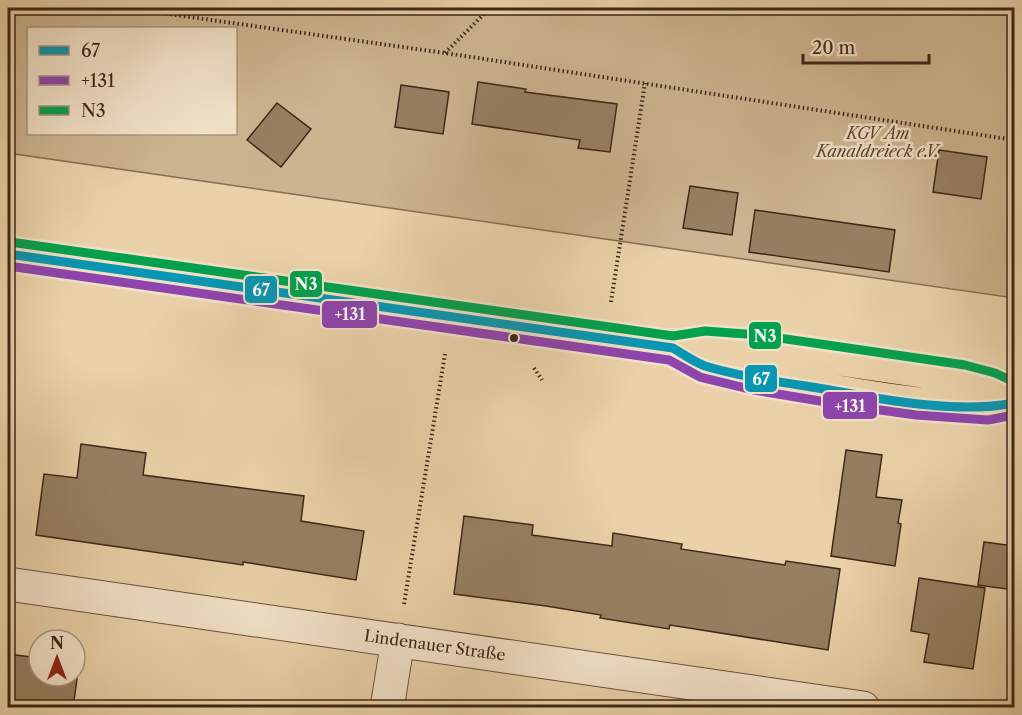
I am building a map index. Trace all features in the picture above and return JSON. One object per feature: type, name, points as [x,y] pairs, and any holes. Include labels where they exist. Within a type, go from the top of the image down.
[{"type":"main road","points":[[8,254],[673,348],[705,343],[758,347],[963,377],[991,384],[1014,395]]},
{"type":"main road","points":[[673,348],[703,365],[756,378],[846,393],[918,403],[989,408],[1014,403]]},
{"type":"street","name":"Lindenauer Straße","points":[[8,584],[863,708]]},
{"type":"street","points":[[387,708],[398,640]]},
{"type":"path","points":[[126,8],[445,53],[1014,140]]},
{"type":"path","points":[[445,53],[490,8]]},
{"type":"path","points":[[606,338],[645,83]]},
{"type":"path","points":[[398,640],[450,318]]},
{"type":"green space","name":"KGV Am Kanaldreieck e.V.","points":[[8,8],[1014,8],[1014,298],[8,153]]},
{"type":"building","points":[[478,82],[526,89],[525,92],[617,104],[610,152],[578,148],[580,140],[472,124]]},
{"type":"building","points":[[401,85],[449,92],[443,134],[395,127]]},
{"type":"building","points":[[277,103],[311,129],[281,167],[247,140]]},
{"type":"building","points":[[939,150],[987,157],[981,199],[933,192]]},
{"type":"building","points":[[690,186],[738,193],[732,235],[683,228]]},
{"type":"building","points":[[755,210],[895,230],[889,272],[749,252]]},
{"type":"building","points":[[81,444],[146,453],[143,475],[304,496],[301,521],[364,531],[356,580],[243,562],[243,565],[36,535],[44,474],[77,478]]},
{"type":"building","points":[[846,450],[882,455],[876,497],[902,500],[895,566],[831,556]]},
{"type":"building","points":[[464,516],[533,525],[532,535],[612,546],[613,533],[682,544],[681,549],[785,565],[786,561],[840,569],[828,650],[670,625],[669,629],[600,618],[601,615],[546,606],[454,594]]},
{"type":"building","points":[[984,542],[1014,546],[1014,590],[978,585]]},
{"type":"building","points":[[919,578],[985,588],[973,669],[924,662],[929,634],[911,631]]},
{"type":"building","points":[[8,654],[27,656],[27,688],[76,688],[73,708],[41,708],[8,703]]},
{"type":"transit line","name":"N3","points":[[10,242],[673,336],[705,331],[759,335],[965,365],[995,373],[1014,382]]},
{"type":"transit line","name":"67","points":[[8,254],[673,348],[705,366],[733,373],[916,404],[967,407],[1014,403]]},
{"type":"transit line","name":"+131","points":[[8,266],[669,360],[700,377],[754,390],[844,405],[916,415],[988,420],[1014,415]]}]
